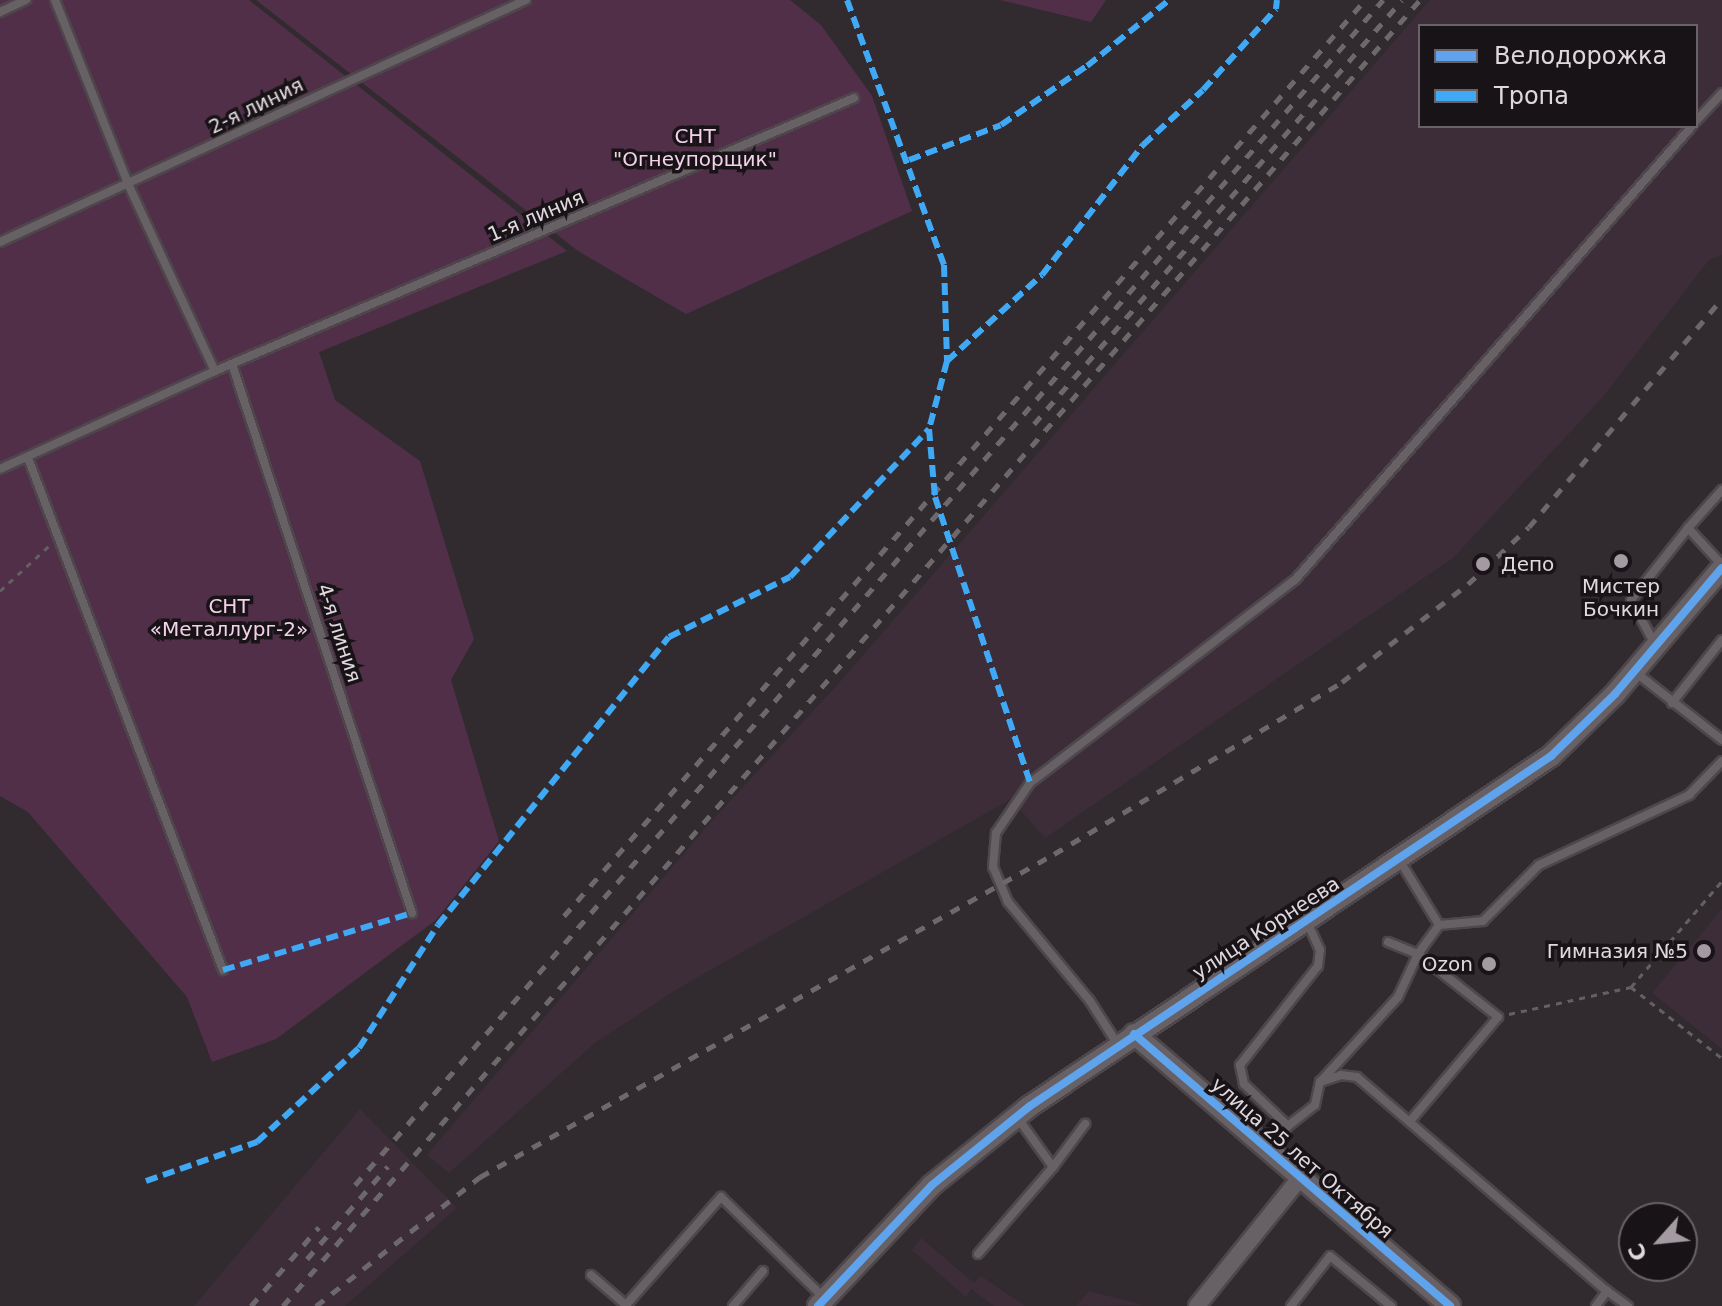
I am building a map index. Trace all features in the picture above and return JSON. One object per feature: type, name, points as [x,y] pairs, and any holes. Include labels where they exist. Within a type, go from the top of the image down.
[{"type":"street","name":"улица Корнеева","points":[[821,1302],[932,1185],[1016,1116],[1126,1039],[1551,756],[1635,672],[1722,567]]},
{"type":"street","name":"улица 25 лет Октября","points":[[1126,1039],[1267,1149],[1450,1306]]},
{"type":"street","points":[[1206,1303],[1300,1178]]},
{"type":"lane","points":[[0,12],[26,0]]},
{"type":"lane","points":[[0,469],[215,371],[129,186],[55,0]]},
{"type":"lane","name":"2-я линия","points":[[0,242],[129,186],[526,0]]},
{"type":"lane","points":[[1698,119],[1722,93]]},
{"type":"lane","name":"1-я линия","points":[[215,371],[854,98]]},
{"type":"lane","points":[[1126,1039],[1090,1001],[1008,902],[993,867],[996,833],[1030,783],[1295,580],[1690,128]]},
{"type":"lane","name":"4-я линия","points":[[232,364],[412,913]]},
{"type":"lane","points":[[28,458],[223,970]]},
{"type":"lane","points":[[1657,647],[1631,600],[1722,490]]},
{"type":"lane","points":[[1688,528],[1722,567]]},
{"type":"lane","points":[[1672,703],[1722,640]]},
{"type":"lane","points":[[1635,672],[1722,740]]},
{"type":"lane","points":[[1267,1149],[1288,1126],[1315,1105],[1320,1082],[1398,997],[1418,954],[1439,925],[1483,921],[1539,865],[1689,795],[1722,761]]},
{"type":"lane","points":[[1399,859],[1439,925]]},
{"type":"lane","points":[[1288,1126],[1244,1084],[1240,1065],[1318,966],[1320,950],[1307,921]]},
{"type":"lane","points":[[1388,942],[1418,954],[1498,1017],[1411,1120]]},
{"type":"lane","points":[[1320,1082],[1341,1075],[1357,1077],[1628,1306]]},
{"type":"lane","points":[[1016,1116],[1053,1167]]},
{"type":"lane","points":[[978,1254],[1053,1167],[1085,1124]]},
{"type":"lane","points":[[591,1275],[626,1305],[721,1197],[821,1302]]},
{"type":"lane","points":[[1291,1306],[1330,1256],[1391,1306]]},
{"type":"lane","points":[[733,1306],[763,1271]]},
{"type":"lane","points":[[1596,1306],[1607,1291]]},
{"type":"path","points":[[0,591],[58,537]]},
{"type":"path","points":[[1498,1017],[1631,987],[1722,881]]},
{"type":"path","points":[[1631,987],[1722,1058]]},
{"type":"shaded area","points":[[1430,0],[1722,0],[1722,255],[1709,260],[1602,398],[1453,558],[1045,838],[1011,799],[679,988],[596,1042],[449,1173],[427,1155],[709,824],[839,683]]},
{"type":"shaded area","name":"Гимназия №5","points":[[1722,909],[1722,1049],[1652,993]]},
{"type":"shaded area","points":[[360,1109],[457,1208],[345,1306],[194,1306]]},
{"type":"shaded area","points":[[921,1238],[974,1283],[981,1276],[1025,1306],[994,1306],[971,1289],[966,1297],[912,1250]]},
{"type":"shaded area","points":[[1089,1291],[1143,1305],[1076,1306]]},
{"type":"green space","name":"СНТ «Металлург-2»","points":[[0,0],[249,0],[567,251],[319,352],[335,400],[420,461],[474,639],[451,680],[499,841],[436,920],[276,1039],[212,1062],[187,997],[28,812],[0,796]]},
{"type":"green space","name":"СНТ \"Огнеупорщик\"","points":[[256,0],[790,0],[821,25],[872,96],[912,211],[686,314],[578,251]]},
{"type":"green space","points":[[1000,0],[1106,0],[1091,22]]},
{"type":"railway","points":[[564,916],[1365,0]]},
{"type":"railway","points":[[355,1185],[1383,0]]},
{"type":"railway","points":[[1034,424],[1402,0]]},
{"type":"railway","points":[[283,1306],[1420,0]]},
{"type":"railway","points":[[316,1306],[480,1177],[1054,854],[1342,682],[1468,584],[1529,527],[1722,299]]},
{"type":"railway","points":[[307,1259],[388,1166]]},
{"type":"railway","points":[[251,1306],[319,1227]]},
{"type":"marked path","points":[[847,0],[944,265],[947,361],[929,429],[935,497],[1030,783]]},
{"type":"marked path","points":[[909,160],[1001,125],[1087,66],[1169,0]]},
{"type":"marked path","points":[[947,361],[1042,275],[1143,145],[1203,90],[1276,9],[1277,0]]},
{"type":"marked path","points":[[146,1181],[257,1142],[359,1048],[438,925],[669,637],[790,577],[929,429]]},
{"type":"marked path","points":[[223,970],[412,913]]},
{"type":"cycle path","points":[[818,1306],[932,1185],[1030,1106],[1551,756],[1615,694],[1722,568]]},
{"type":"cycle path","points":[[1134,1034],[1450,1306]]},
{"type":"place","name":"Мистер Бочкин","points":[[1621,561]]},
{"type":"place","name":"Депо","points":[[1483,564]]},
{"type":"place","name":"Гимназия №5","points":[[1704,951]]},
{"type":"place","name":"Ozon","points":[[1489,964]]}]
